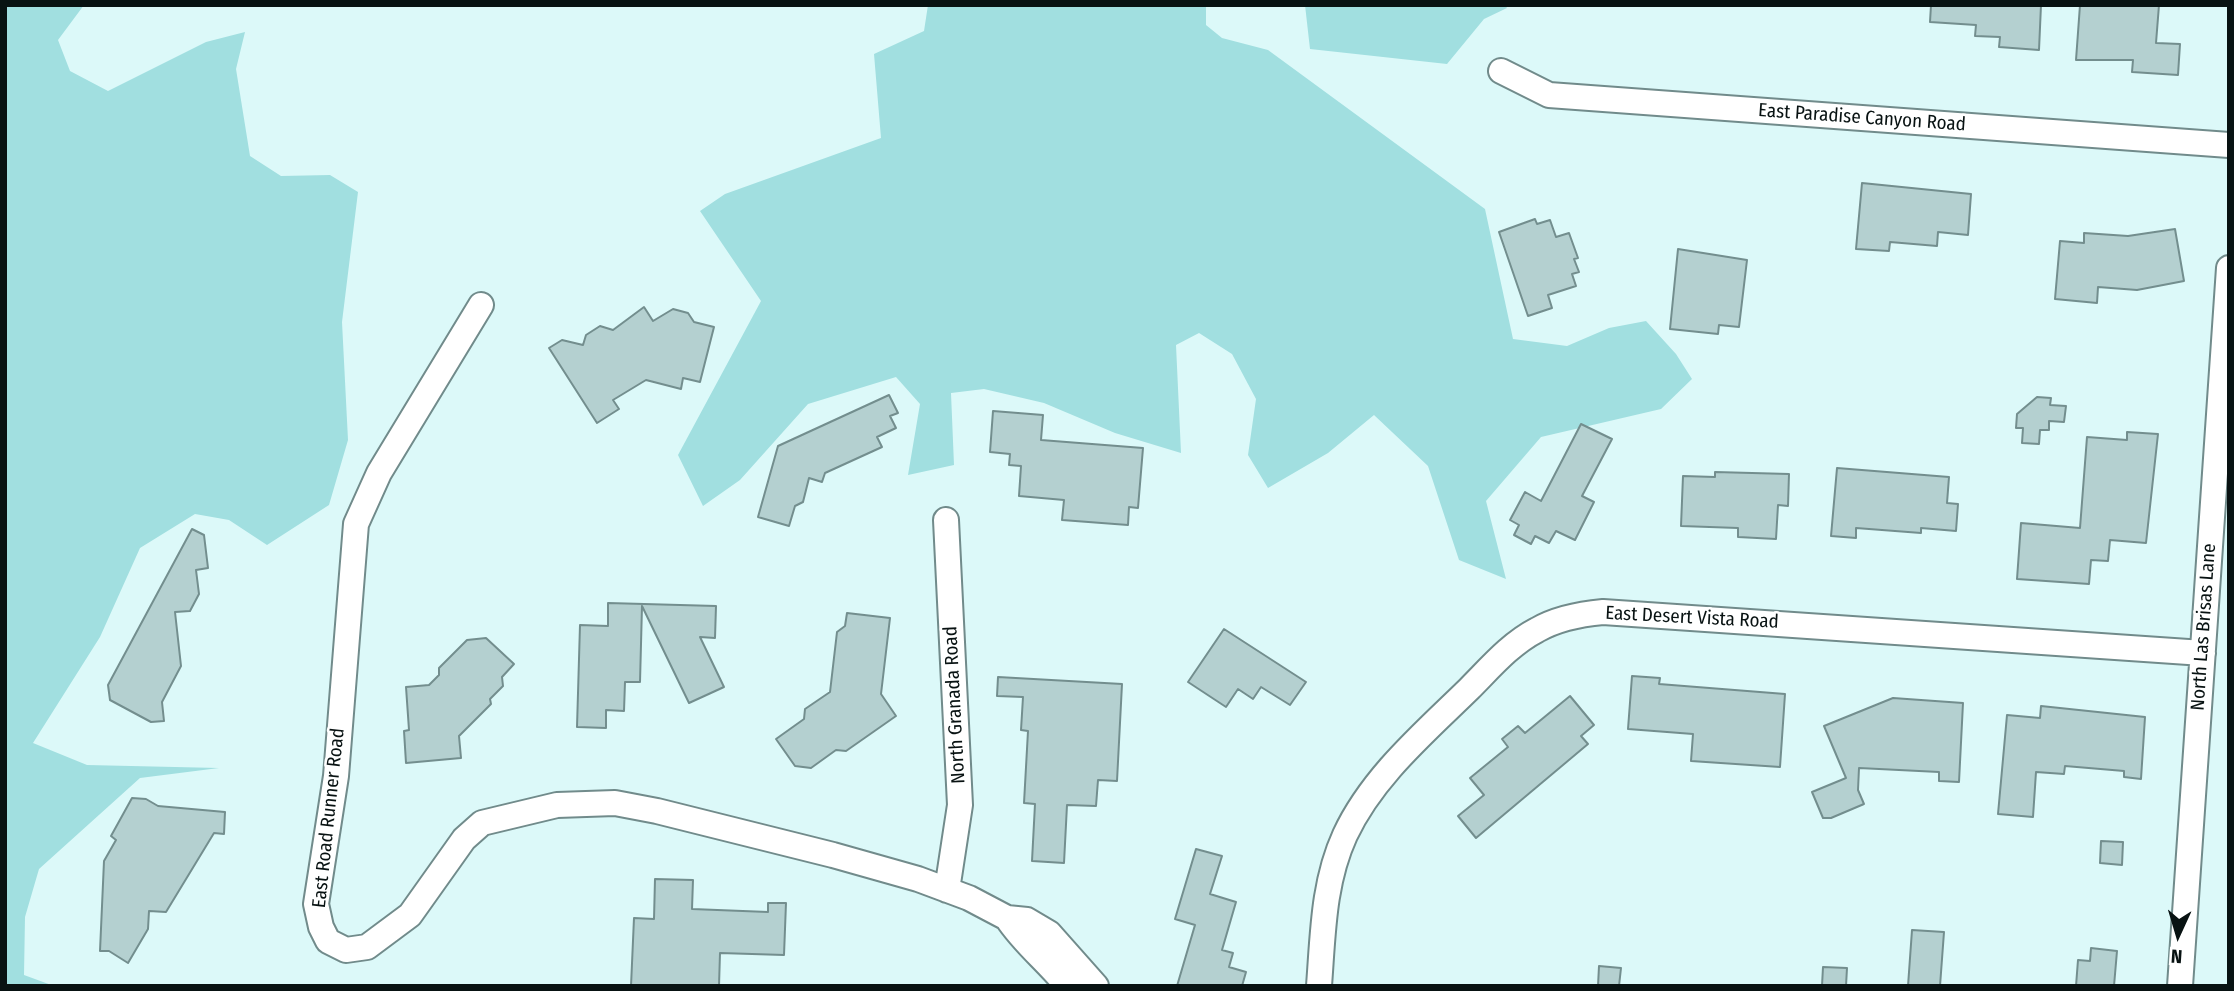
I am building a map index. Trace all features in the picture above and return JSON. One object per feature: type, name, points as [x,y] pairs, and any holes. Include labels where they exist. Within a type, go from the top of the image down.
[{"type":"street","name":"East Paradise Canyon Road","points":[[1502,71],[1549,95],[2229,145]]},
{"type":"street","name":"North Las Brisas Lane","points":[[2180,986],[2229,268]]},
{"type":"street","name":"East Road Runner Road","points":[[481,305],[379,473],[356,524],[337,776],[316,904],[321,927],[328,941],[346,950],[367,947],[410,915],[464,839],[482,823],[557,805],[615,803],[833,855],[947,890],[1007,918],[1027,920],[1049,933],[1096,986]]},
{"type":"street","name":"North Granada Road","points":[[946,520],[960,805],[958,834],[947,890]]},
{"type":"street","name":"East Desert Vista Road","points":[[1319,986],[1325,899],[1344,836],[1361,804],[1378,782],[1515,643],[1538,629],[1569,618],[1603,612],[2203,653]]},
{"type":"street","name":"East Road Runner Road","points":[[1007,918],[1017,934],[1051,965],[1067,986]]},
{"type":"shaded area","points":[[5,5],[84,5],[58,40],[70,71],[108,91],[206,42],[245,32],[236,69],[250,156],[281,176],[330,175],[358,192],[342,322],[348,440],[329,505],[267,545],[229,520],[195,514],[140,548],[100,637],[33,743],[87,765],[219,768],[140,778],[39,869],[25,917],[24,975],[54,986],[5,986]]},
{"type":"shaded area","points":[[928,5],[1206,5],[1206,25],[1222,38],[1268,50],[1485,209],[1513,339],[1567,346],[1609,328],[1646,321],[1676,354],[1692,379],[1661,409],[1541,437],[1486,501],[1506,579],[1459,560],[1428,466],[1374,415],[1328,453],[1268,488],[1248,455],[1256,399],[1232,354],[1199,333],[1176,345],[1181,453],[1115,433],[1044,403],[984,389],[951,393],[954,465],[908,475],[920,404],[896,377],[808,404],[740,480],[703,506],[678,455],[761,301],[700,211],[725,194],[881,138],[874,54],[924,31]]},
{"type":"shaded area","points":[[1305,5],[1505,5],[1507,8],[1484,19],[1447,64],[1310,49]]},
{"type":"building","points":[[1931,5],[2041,5],[2039,50],[1999,47],[2000,37],[1975,36],[1976,25],[1930,22]]},
{"type":"building","points":[[2080,5],[2159,5],[2156,43],[2180,44],[2178,75],[2132,72],[2133,60],[2076,60]]},
{"type":"building","points":[[1862,183],[1971,194],[1968,235],[1938,232],[1937,246],[1890,242],[1889,251],[1856,249]]},
{"type":"building","points":[[1535,219],[1537,224],[1550,220],[1556,237],[1569,233],[1578,258],[1574,259],[1579,272],[1572,274],[1576,286],[1548,295],[1552,308],[1528,316],[1499,232]]},
{"type":"building","points":[[2175,229],[2184,281],[2137,290],[2098,287],[2097,303],[2055,299],[2060,241],[2084,243],[2084,233],[2128,236]]},
{"type":"building","points":[[1678,249],[1747,260],[1739,327],[1719,325],[1718,334],[1670,329]]},
{"type":"building","points":[[644,307],[653,321],[673,309],[688,313],[694,322],[714,327],[700,382],[683,378],[681,389],[646,380],[613,400],[619,409],[597,423],[549,348],[562,340],[583,345],[586,335],[600,326],[613,330]]},
{"type":"building","points":[[889,395],[898,413],[890,416],[896,428],[877,437],[882,447],[825,473],[822,482],[809,478],[803,502],[795,506],[789,526],[758,517],[778,446]]},
{"type":"building","points":[[2037,397],[2051,398],[2050,405],[2066,406],[2064,422],[2049,421],[2049,430],[2040,430],[2039,444],[2022,443],[2023,428],[2016,428],[2017,414]]},
{"type":"building","points":[[993,411],[1043,415],[1041,440],[1143,448],[1138,508],[1129,507],[1128,525],[1062,520],[1064,500],[1019,496],[1021,466],[1009,465],[1010,454],[990,452]]},
{"type":"building","points":[[1581,424],[1612,439],[1582,496],[1594,502],[1575,540],[1556,531],[1549,543],[1535,536],[1531,544],[1514,535],[1519,525],[1510,520],[1525,492],[1541,501]]},
{"type":"building","points":[[2127,432],[2158,434],[2146,543],[2110,540],[2108,561],[2091,560],[2089,584],[2017,579],[2021,523],[2080,528],[2087,437],[2127,440]]},
{"type":"building","points":[[1837,468],[1949,477],[1947,503],[1958,504],[1956,531],[1921,528],[1921,533],[1856,528],[1856,538],[1831,536]]},
{"type":"building","points":[[1715,472],[1789,474],[1788,506],[1778,505],[1776,539],[1738,537],[1738,528],[1681,526],[1683,476],[1715,477]]},
{"type":"building","points":[[192,529],[204,535],[208,568],[196,570],[199,594],[190,611],[175,612],[181,666],[162,702],[164,721],[151,722],[110,700],[108,685]]},
{"type":"building","points":[[608,603],[716,606],[715,638],[700,637],[724,687],[689,703],[642,606],[640,682],[625,682],[624,711],[606,710],[606,728],[577,727],[580,625],[608,626]]},
{"type":"building","points":[[847,613],[890,618],[881,694],[896,716],[846,751],[836,750],[811,768],[795,766],[776,739],[804,719],[805,709],[830,692],[837,632],[845,626]]},
{"type":"building","points":[[1224,629],[1306,682],[1290,705],[1261,687],[1253,699],[1238,689],[1226,707],[1188,682]]},
{"type":"building","points":[[486,638],[514,664],[502,677],[503,686],[490,699],[491,704],[459,736],[461,758],[406,763],[404,731],[409,730],[406,687],[429,685],[439,675],[439,668],[467,640]]},
{"type":"building","points":[[1632,676],[1660,678],[1659,684],[1785,694],[1780,767],[1691,761],[1693,734],[1628,729]]},
{"type":"building","points":[[998,677],[1122,684],[1117,781],[1098,780],[1096,806],[1067,805],[1064,863],[1032,861],[1035,804],[1024,803],[1028,731],[1021,730],[1023,697],[997,696]]},
{"type":"building","points":[[1570,696],[1594,725],[1581,736],[1588,744],[1476,838],[1458,816],[1484,795],[1470,778],[1508,747],[1502,739],[1518,726],[1525,733]]},
{"type":"building","points":[[1893,698],[1963,703],[1959,782],[1939,781],[1939,772],[1859,768],[1858,790],[1864,804],[1831,818],[1823,818],[1812,792],[1846,778],[1824,726]]},
{"type":"building","points":[[2041,706],[2145,717],[2141,779],[2124,777],[2124,771],[2065,766],[2064,774],[2036,772],[2033,817],[1998,814],[2007,715],[2040,718]]},
{"type":"building","points":[[132,798],[146,799],[158,806],[225,812],[224,834],[214,833],[166,912],[149,911],[148,929],[128,963],[109,951],[100,951],[104,861],[116,840],[111,836]]},
{"type":"building","points":[[2101,841],[2123,842],[2122,865],[2100,863]]},
{"type":"building","points":[[1196,849],[1222,856],[1210,894],[1236,902],[1222,950],[1233,953],[1229,967],[1246,972],[1242,986],[1177,986],[1195,925],[1175,919]]},
{"type":"building","points":[[655,879],[693,880],[692,909],[768,912],[768,903],[786,903],[784,955],[720,953],[719,986],[631,986],[634,918],[654,919]]},
{"type":"building","points":[[1912,930],[1944,932],[1940,986],[1908,986]]},
{"type":"building","points":[[2091,948],[2117,951],[2114,986],[2076,986],[2078,960],[2090,961]]},
{"type":"building","points":[[1599,966],[1621,968],[1619,986],[1598,986]]},
{"type":"building","points":[[1823,967],[1847,968],[1846,986],[1822,986]]}]
